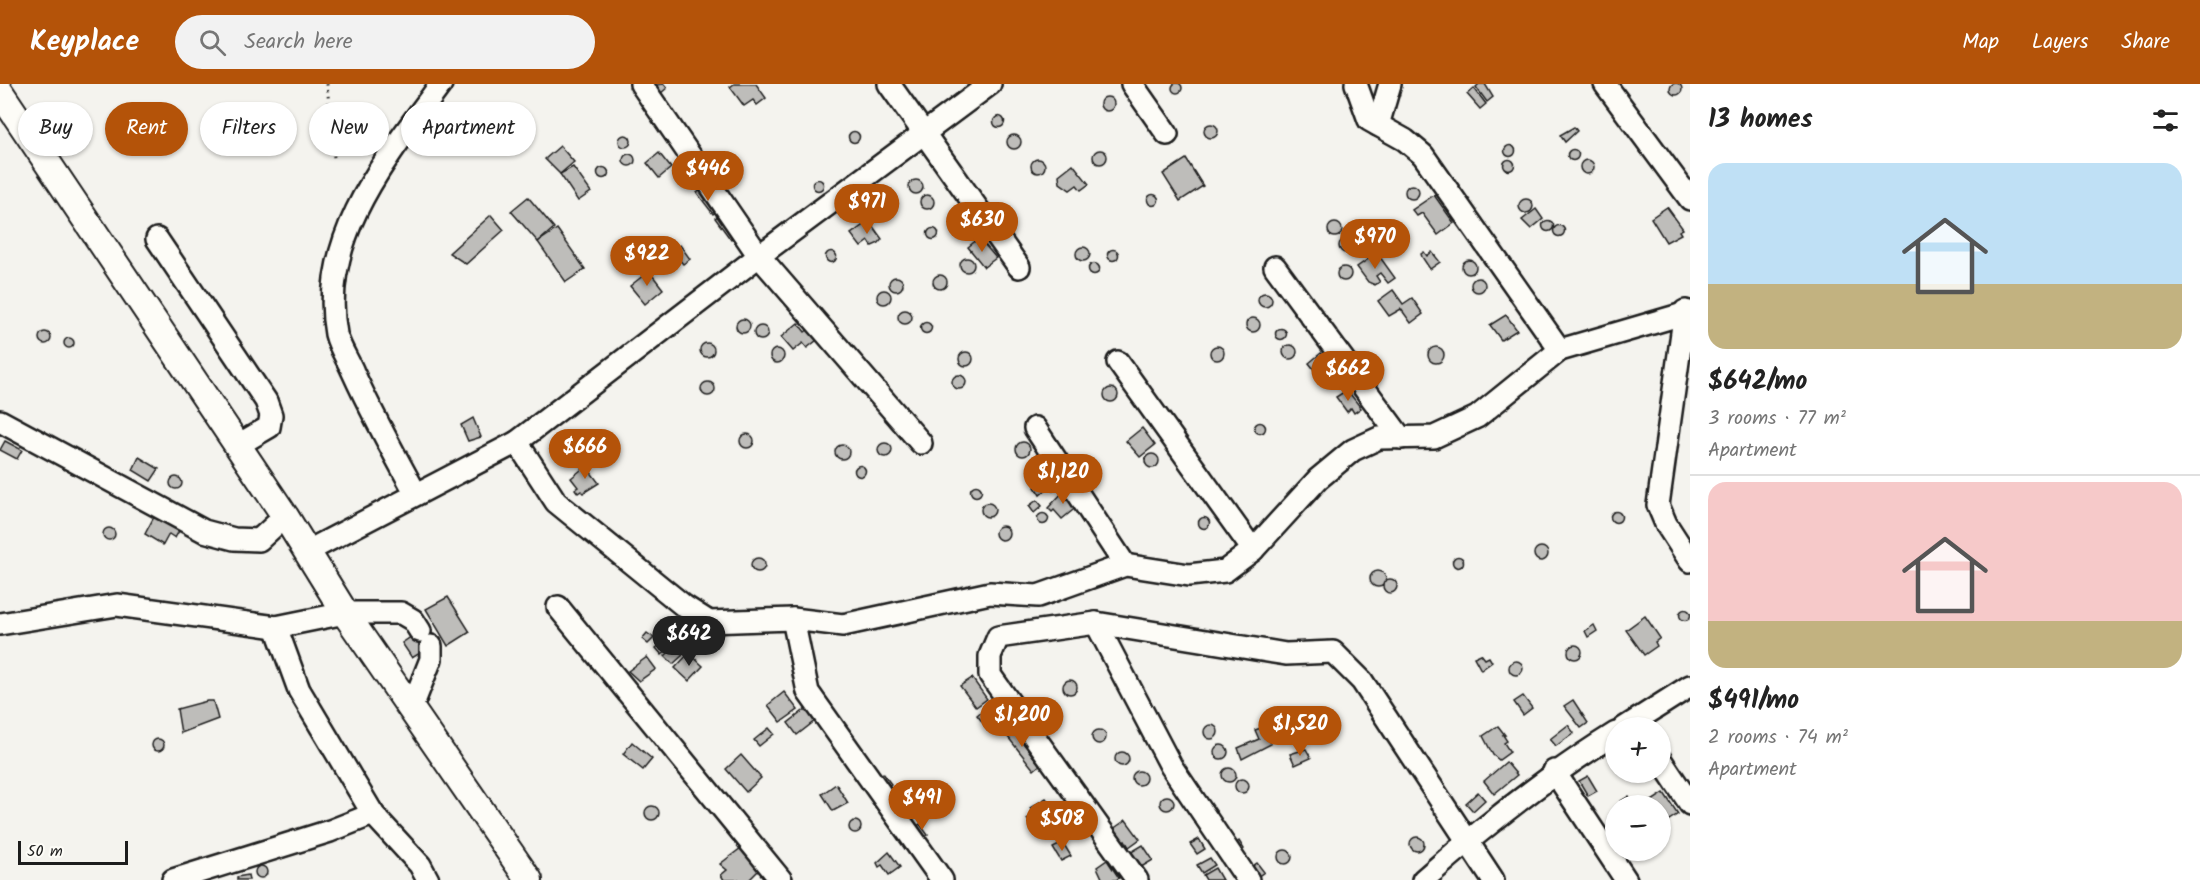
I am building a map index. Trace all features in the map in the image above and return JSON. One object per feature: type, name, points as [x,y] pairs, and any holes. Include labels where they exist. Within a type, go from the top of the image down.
[{"type":"main road","points":[[0,92],[238,445],[308,551],[345,613],[412,707],[529,880]]},
{"type":"street","points":[[416,494],[367,401],[336,335],[335,284],[340,252],[369,184],[441,84]]},
{"type":"street","points":[[641,84],[759,256],[921,443]]},
{"type":"street","points":[[889,84],[1019,267]]},
{"type":"street","points":[[308,551],[517,442],[759,256],[925,135],[990,84]]},
{"type":"street","points":[[1132,84],[1167,134]]},
{"type":"street","points":[[1356,84],[1369,120],[1405,140],[1423,155],[1560,350]]},
{"type":"street","points":[[1378,125],[1390,84]]},
{"type":"street","points":[[1605,84],[1690,199]]},
{"type":"street","points":[[157,239],[266,401],[271,415],[269,427],[238,445]]},
{"type":"street","points":[[1275,267],[1401,438]]},
{"type":"street","points":[[517,442],[556,502],[684,606],[709,622],[793,619],[843,625],[990,593],[1038,596],[1125,565],[1189,574],[1225,571],[1253,550],[1318,479],[1348,454],[1379,438],[1434,437],[1477,417],[1560,350],[1688,311],[1658,505],[1666,524],[1690,561]]},
{"type":"street","points":[[1118,362],[1253,550]]},
{"type":"street","points":[[0,421],[204,531],[234,539],[259,540],[285,516]]},
{"type":"street","points":[[1035,428],[1125,565]]},
{"type":"street","points":[[0,624],[117,605],[276,627],[345,613],[401,613],[413,620],[425,638],[432,659],[412,707]]},
{"type":"street","points":[[558,607],[781,880]]},
{"type":"street","points":[[793,619],[808,692],[942,880]]},
{"type":"street","points":[[1096,622],[1171,766],[1248,880]]},
{"type":"street","points":[[1137,880],[990,675],[990,656],[998,637],[1096,622],[1286,654],[1333,652],[1362,681],[1493,880]]},
{"type":"street","points":[[276,627],[299,690],[373,814],[420,865],[428,880]]},
{"type":"street","points":[[1645,717],[1690,686]]},
{"type":"street","points":[[1424,880],[1467,841],[1554,771],[1605,740]]},
{"type":"street","points":[[1554,771],[1626,880]]},
{"type":"street","points":[[1671,776],[1690,804]]},
{"type":"street","points":[[173,880],[330,831],[373,814]]},
{"type":"path","points":[[327,84],[334,158]]},
{"type":"building","points":[[1177,83],[1181,84],[1181,92],[1177,93],[1173,92],[1172,88],[1173,84]]},
{"type":"building","points":[[1678,83],[1682,89],[1678,95],[1674,95],[1670,87]]},
{"type":"building","points":[[664,84],[667,88],[660,94],[654,85]]},
{"type":"building","points":[[734,84],[756,84],[766,98],[757,105],[753,100],[744,106],[730,87]]},
{"type":"building","points":[[1479,84],[1485,84],[1493,97],[1487,102],[1476,87]]},
{"type":"building","points":[[1474,88],[1486,104],[1480,109],[1467,94]]},
{"type":"building","points":[[1107,97],[1112,99],[1114,104],[1112,109],[1107,111],[1102,109],[1100,104],[1102,99]]},
{"type":"building","points":[[999,117],[1003,118],[1003,126],[999,127],[995,126],[994,122],[995,118]]},
{"type":"building","points":[[1211,124],[1216,126],[1218,131],[1216,136],[1211,138],[1206,136],[1204,131],[1206,126]]},
{"type":"building","points":[[1574,127],[1577,131],[1565,142],[1560,135]]},
{"type":"building","points":[[854,132],[858,133],[858,141],[854,142],[850,141],[849,137],[850,133]]},
{"type":"building","points":[[625,135],[631,141],[625,147],[619,141]]},
{"type":"building","points":[[1014,135],[1019,137],[1021,142],[1019,147],[1014,149],[1009,147],[1007,142],[1009,137]]},
{"type":"building","points":[[1510,145],[1516,151],[1510,157],[1504,151]]},
{"type":"building","points":[[560,146],[574,162],[560,174],[545,159]]},
{"type":"building","points":[[1573,149],[1579,155],[1573,161],[1567,155]]},
{"type":"building","points":[[1100,150],[1105,152],[1107,157],[1105,162],[1100,164],[1095,162],[1093,157],[1095,152]]},
{"type":"building","points":[[659,153],[671,168],[659,178],[647,163]]},
{"type":"building","points":[[629,154],[635,160],[629,166],[623,160]]},
{"type":"building","points":[[1038,159],[1043,161],[1045,166],[1043,171],[1038,173],[1033,171],[1031,166],[1033,161]]},
{"type":"building","points":[[1186,159],[1203,186],[1180,201],[1163,174]]},
{"type":"building","points":[[1509,160],[1513,161],[1513,169],[1509,170],[1505,169],[1504,165],[1505,161]]},
{"type":"building","points":[[1587,160],[1592,162],[1594,167],[1592,172],[1587,174],[1582,172],[1580,167],[1582,162]]},
{"type":"building","points":[[1073,164],[1089,184],[1081,190],[1077,185],[1070,190],[1060,183],[1059,175]]},
{"type":"building","points":[[573,167],[591,192],[578,201],[560,174]]},
{"type":"building","points":[[603,167],[609,173],[603,179],[597,173]]},
{"type":"building","points":[[818,180],[822,181],[822,189],[818,190],[814,189],[813,185],[814,181]]},
{"type":"building","points":[[916,180],[921,182],[923,187],[921,192],[916,194],[911,192],[909,187],[911,182]]},
{"type":"building","points":[[1412,185],[1417,187],[1419,192],[1417,197],[1412,199],[1407,197],[1405,192],[1407,187]]},
{"type":"building","points":[[702,189],[718,210],[713,214],[697,193]]},
{"type":"building","points":[[927,195],[932,197],[934,202],[932,207],[927,209],[922,207],[920,202],[922,197]]},
{"type":"building","points":[[1153,195],[1157,196],[1157,204],[1153,205],[1149,204],[1148,200],[1149,196]]},
{"type":"building","points":[[1434,195],[1454,223],[1438,235],[1422,213],[1417,216],[1412,210]]},
{"type":"building","points":[[528,197],[554,228],[538,242],[511,211]]},
{"type":"building","points":[[1526,199],[1531,201],[1533,206],[1531,211],[1526,213],[1521,211],[1519,206],[1521,201]]},
{"type":"building","points":[[1667,207],[1683,229],[1679,231],[1681,234],[1666,242],[1651,218]]},
{"type":"building","points":[[1536,209],[1543,219],[1531,229],[1522,220]]},
{"type":"building","points":[[721,214],[737,236],[731,240],[715,218]]},
{"type":"building","points":[[491,215],[504,230],[466,264],[449,253]]},
{"type":"building","points":[[1548,220],[1554,226],[1548,232],[1542,226]]},
{"type":"building","points":[[869,221],[882,239],[872,246],[869,241],[861,247],[851,234]]},
{"type":"building","points":[[1335,223],[1340,225],[1342,230],[1340,235],[1335,237],[1330,235],[1328,230],[1330,225]]},
{"type":"building","points":[[1559,225],[1565,231],[1559,237],[1553,231]]},
{"type":"building","points":[[557,229],[585,269],[566,282],[538,242]]},
{"type":"building","points":[[933,229],[937,230],[937,238],[933,239],[929,238],[928,234],[929,230]]},
{"type":"building","points":[[979,238],[996,258],[984,267],[968,247]]},
{"type":"building","points":[[1346,239],[1351,241],[1353,246],[1351,251],[1346,253],[1341,251],[1339,246],[1341,241]]},
{"type":"building","points":[[680,245],[690,259],[683,264],[672,251]]},
{"type":"building","points":[[1083,247],[1088,249],[1090,254],[1088,259],[1083,261],[1078,259],[1076,254],[1078,249]]},
{"type":"building","points":[[1113,250],[1117,251],[1117,259],[1113,260],[1109,259],[1108,255],[1109,251]]},
{"type":"building","points":[[625,251],[630,253],[632,258],[630,263],[625,265],[620,263],[618,258],[620,253]]},
{"type":"building","points":[[831,252],[835,253],[835,261],[831,262],[827,261],[826,257],[827,253]]},
{"type":"building","points":[[1424,252],[1427,256],[1432,252],[1440,262],[1430,269],[1422,257],[1421,254]]},
{"type":"building","points":[[1377,253],[1395,278],[1388,283],[1380,273],[1376,276],[1380,282],[1375,285],[1368,282],[1357,267]]},
{"type":"building","points":[[967,258],[972,260],[974,265],[972,270],[967,272],[962,270],[960,265],[962,260]]},
{"type":"building","points":[[1469,260],[1474,262],[1476,267],[1474,272],[1469,274],[1464,272],[1462,267],[1464,262]]},
{"type":"building","points":[[1094,264],[1098,265],[1098,273],[1094,274],[1090,273],[1089,269],[1090,265]]},
{"type":"building","points":[[1344,267],[1349,269],[1351,274],[1349,279],[1344,281],[1339,279],[1337,274],[1339,269]]},
{"type":"building","points":[[649,271],[663,289],[645,304],[630,286]]},
{"type":"building","points":[[940,275],[945,277],[947,282],[945,287],[940,289],[935,287],[933,282],[935,277]]},
{"type":"building","points":[[896,277],[901,279],[903,284],[901,289],[896,291],[891,289],[889,284],[891,279]]},
{"type":"building","points":[[1478,278],[1483,280],[1485,285],[1483,290],[1478,292],[1473,290],[1471,285],[1473,280]]},
{"type":"building","points":[[884,290],[889,292],[891,297],[889,302],[884,304],[879,302],[877,297],[879,292]]},
{"type":"building","points":[[1393,290],[1403,304],[1412,298],[1423,314],[1411,323],[1401,309],[1389,316],[1378,301]]},
{"type":"building","points":[[1265,293],[1270,295],[1272,300],[1270,305],[1265,307],[1260,305],[1258,300],[1260,295]]},
{"type":"building","points":[[905,310],[910,312],[912,317],[910,322],[905,324],[900,322],[898,317],[900,312]]},
{"type":"building","points":[[1506,315],[1517,330],[1501,340],[1490,325]]},
{"type":"building","points":[[1253,318],[1258,320],[1260,325],[1258,330],[1253,332],[1248,330],[1246,325],[1248,320]]},
{"type":"building","points":[[743,319],[748,321],[750,326],[748,331],[743,333],[738,331],[736,326],[738,321]]},
{"type":"building","points":[[798,323],[805,332],[809,329],[817,340],[807,348],[803,343],[793,351],[781,337]]},
{"type":"building","points":[[926,323],[930,324],[930,332],[926,333],[922,332],[921,328],[922,324]]},
{"type":"building","points":[[761,326],[766,328],[768,333],[766,338],[761,340],[756,338],[754,333],[756,328]]},
{"type":"building","points":[[1281,329],[1285,330],[1285,338],[1281,339],[1277,338],[1276,334],[1277,330]]},
{"type":"building","points":[[47,332],[50,333],[50,343],[43,344],[40,343],[39,336],[40,333]]},
{"type":"building","points":[[69,338],[73,339],[73,347],[69,348],[65,347],[64,343],[65,339]]},
{"type":"building","points":[[707,343],[712,345],[714,350],[712,355],[707,357],[702,355],[700,350],[702,345]]},
{"type":"building","points":[[1290,345],[1295,347],[1297,352],[1295,357],[1290,359],[1285,357],[1283,352],[1285,347]]},
{"type":"building","points":[[1217,346],[1222,348],[1224,353],[1222,358],[1217,360],[1212,358],[1210,353],[1212,348]]},
{"type":"building","points":[[1436,347],[1442,349],[1444,355],[1442,361],[1436,363],[1430,361],[1428,355],[1430,349]]},
{"type":"building","points":[[777,349],[782,351],[784,356],[782,361],[777,363],[772,361],[770,356],[772,351]]},
{"type":"building","points":[[966,352],[971,354],[973,359],[971,364],[966,366],[961,364],[959,359],[961,354]]},
{"type":"building","points":[[1321,353],[1336,372],[1325,383],[1309,363]]},
{"type":"building","points":[[959,375],[964,377],[966,382],[964,387],[959,389],[954,387],[952,382],[954,377]]},
{"type":"building","points":[[708,382],[713,384],[715,389],[713,394],[708,396],[703,394],[701,389],[703,384]]},
{"type":"building","points":[[1111,388],[1116,390],[1118,395],[1116,400],[1111,402],[1106,400],[1104,395],[1106,390]]},
{"type":"building","points":[[1347,390],[1361,408],[1354,413],[1351,408],[1347,412],[1336,397]]},
{"type":"building","points":[[473,418],[481,437],[468,441],[461,425]]},
{"type":"building","points":[[1260,423],[1264,424],[1264,432],[1260,433],[1256,432],[1255,428],[1256,424]]},
{"type":"building","points":[[1142,428],[1155,445],[1140,457],[1126,441]]},
{"type":"building","points":[[747,434],[752,436],[754,441],[752,446],[747,448],[742,446],[740,441],[742,436]]},
{"type":"building","points":[[5,441],[22,450],[17,459],[0,450]]},
{"type":"building","points":[[1023,442],[1028,444],[1030,449],[1028,454],[1023,456],[1018,454],[1016,449],[1018,444]]},
{"type":"building","points":[[885,443],[890,445],[892,450],[890,455],[885,457],[880,455],[878,450],[880,445]]},
{"type":"building","points":[[842,445],[847,447],[849,452],[847,457],[842,459],[837,457],[835,452],[837,447]]},
{"type":"building","points":[[1152,454],[1157,456],[1159,461],[1157,466],[1152,468],[1147,466],[1145,461],[1147,456]]},
{"type":"building","points":[[139,457],[159,469],[151,481],[133,470]]},
{"type":"building","points":[[1047,465],[1064,482],[1053,491],[1049,487],[1040,495],[1035,487],[1042,481],[1037,475]]},
{"type":"building","points":[[586,466],[599,483],[583,493],[581,491],[578,493],[575,489],[578,487],[571,478]]},
{"type":"building","points":[[860,466],[864,467],[864,475],[860,476],[856,475],[855,471],[856,467]]},
{"type":"building","points":[[176,477],[182,483],[176,489],[170,483]]},
{"type":"building","points":[[976,486],[980,487],[980,495],[976,496],[972,495],[971,491],[972,487]]},
{"type":"building","points":[[1064,491],[1078,506],[1062,519],[1054,510],[1052,512],[1048,508]]},
{"type":"building","points":[[1037,500],[1042,506],[1034,513],[1029,506]]},
{"type":"building","points":[[988,503],[993,505],[995,510],[993,515],[988,517],[983,515],[981,510],[983,505]]},
{"type":"building","points":[[1616,512],[1620,513],[1620,521],[1616,522],[1612,521],[1611,517],[1612,513]]},
{"type":"building","points":[[1043,514],[1047,515],[1047,523],[1043,524],[1039,523],[1038,519],[1039,515]]},
{"type":"building","points":[[155,515],[180,529],[175,538],[169,534],[163,545],[145,534]]},
{"type":"building","points":[[1204,518],[1208,519],[1208,527],[1204,528],[1200,527],[1199,523],[1200,519]]},
{"type":"building","points":[[1002,526],[1007,528],[1009,533],[1007,538],[1002,540],[997,538],[995,533],[997,528]]},
{"type":"building","points":[[109,528],[115,534],[109,540],[103,534]]},
{"type":"building","points":[[1541,547],[1546,549],[1548,554],[1546,559],[1541,561],[1536,559],[1534,554],[1536,549]]},
{"type":"building","points":[[1458,557],[1462,558],[1462,566],[1458,567],[1454,566],[1453,562],[1454,558]]},
{"type":"building","points":[[758,558],[763,560],[765,565],[763,570],[758,572],[753,570],[751,565],[753,560]]},
{"type":"building","points":[[1378,571],[1384,573],[1386,579],[1384,585],[1378,587],[1372,585],[1370,579],[1372,573]]},
{"type":"building","points":[[1390,579],[1395,581],[1397,586],[1395,591],[1390,593],[1385,591],[1383,586],[1385,581]]},
{"type":"building","points":[[448,597],[470,632],[448,646],[426,609]]},
{"type":"building","points":[[1685,610],[1689,611],[1689,619],[1685,620],[1681,619],[1680,615],[1681,611]]},
{"type":"building","points":[[1645,616],[1660,638],[1655,642],[1657,646],[1644,655],[1626,630]]},
{"type":"building","points":[[1594,625],[1597,631],[1588,637],[1585,631]]},
{"type":"building","points":[[427,626],[438,642],[412,658],[402,643]]},
{"type":"building","points":[[647,633],[654,638],[648,644],[642,639]]},
{"type":"building","points":[[665,640],[671,647],[662,655],[656,648]]},
{"type":"building","points":[[1575,645],[1580,647],[1582,652],[1580,657],[1575,659],[1570,657],[1568,652],[1570,647]]},
{"type":"building","points":[[675,646],[683,655],[673,664],[665,656]]},
{"type":"building","points":[[689,653],[703,666],[689,681],[675,668]]},
{"type":"building","points":[[1481,654],[1485,659],[1489,657],[1492,662],[1481,670],[1474,657]]},
{"type":"building","points":[[647,657],[656,669],[639,681],[628,671]]},
{"type":"building","points":[[1516,661],[1521,663],[1523,668],[1521,673],[1516,675],[1511,673],[1509,668],[1511,663]]},
{"type":"building","points":[[972,678],[987,699],[976,707],[960,686]]},
{"type":"building","points":[[1070,680],[1075,682],[1077,687],[1075,692],[1070,694],[1065,692],[1063,687],[1065,682]]},
{"type":"building","points":[[784,692],[798,710],[781,722],[768,705]]},
{"type":"building","points":[[1523,696],[1532,708],[1523,715],[1514,702]]},
{"type":"building","points":[[1573,700],[1588,723],[1581,728],[1564,706]]},
{"type":"building","points":[[213,701],[218,719],[181,733],[177,709]]},
{"type":"building","points":[[988,706],[998,719],[987,728],[977,715]]},
{"type":"building","points":[[807,708],[816,720],[797,735],[788,723]]},
{"type":"building","points":[[1211,725],[1216,727],[1218,732],[1216,737],[1211,739],[1206,737],[1204,732],[1206,727]]},
{"type":"building","points":[[1568,725],[1574,733],[1556,746],[1550,739]]},
{"type":"building","points":[[1010,726],[1040,765],[1034,770],[1004,732]]},
{"type":"building","points":[[1498,726],[1505,735],[1503,735],[1507,741],[1504,743],[1510,752],[1499,760],[1493,755],[1483,736]]},
{"type":"building","points":[[1264,727],[1271,744],[1242,759],[1238,748],[1259,739],[1255,730]]},
{"type":"building","points":[[769,728],[774,734],[759,746],[754,740]]},
{"type":"building","points":[[1099,730],[1104,732],[1106,737],[1104,742],[1099,744],[1094,742],[1092,737],[1094,732]]},
{"type":"building","points":[[160,739],[163,740],[163,750],[156,751],[153,750],[152,743],[153,740]]},
{"type":"building","points":[[632,742],[652,759],[643,770],[623,754]]},
{"type":"building","points":[[1221,745],[1226,747],[1228,752],[1226,757],[1221,759],[1216,757],[1214,752],[1216,747]]},
{"type":"building","points":[[1306,749],[1311,758],[1295,765],[1290,754]]},
{"type":"building","points":[[1122,752],[1127,754],[1129,759],[1127,764],[1122,766],[1117,764],[1115,759],[1117,754]]},
{"type":"building","points":[[741,755],[761,778],[746,792],[726,769]]},
{"type":"building","points":[[1506,762],[1517,775],[1494,794],[1484,781]]},
{"type":"building","points":[[1229,768],[1234,770],[1236,775],[1234,780],[1229,782],[1224,780],[1222,775],[1224,770]]},
{"type":"building","points":[[1139,771],[1144,773],[1146,778],[1144,783],[1139,785],[1134,783],[1132,778],[1134,773]]},
{"type":"building","points":[[883,773],[891,784],[885,788],[877,778]]},
{"type":"building","points":[[1588,776],[1597,791],[1588,796],[1579,781]]},
{"type":"building","points":[[1242,779],[1247,781],[1249,786],[1247,791],[1242,793],[1237,791],[1235,786],[1237,781]]},
{"type":"building","points":[[836,784],[848,803],[833,811],[822,794]]},
{"type":"building","points":[[1478,792],[1485,800],[1473,811],[1466,803]]},
{"type":"building","points":[[1167,796],[1172,798],[1174,803],[1172,808],[1167,810],[1162,808],[1160,803],[1162,798]]},
{"type":"building","points":[[1046,798],[1061,819],[1038,835],[1027,819],[1034,814],[1030,808]]},
{"type":"building","points":[[1671,804],[1678,814],[1671,819]]},
{"type":"building","points":[[652,806],[657,808],[659,813],[657,818],[652,820],[647,818],[645,813],[647,808]]},
{"type":"building","points":[[1126,820],[1140,839],[1129,847],[1125,840],[1120,844],[1114,836],[1117,833],[1113,829]]},
{"type":"building","points":[[857,821],[861,827],[857,833],[853,833],[849,825]]},
{"type":"building","points":[[920,824],[928,835],[924,838],[916,827]]},
{"type":"building","points":[[1417,837],[1422,839],[1424,844],[1422,849],[1417,851],[1412,849],[1410,844],[1412,839]]},
{"type":"building","points":[[1199,839],[1205,849],[1197,854],[1190,844]]},
{"type":"building","points":[[1239,841],[1244,849],[1239,853],[1234,845]]},
{"type":"building","points":[[1063,843],[1071,856],[1061,861],[1053,848]]},
{"type":"building","points":[[1143,845],[1153,860],[1138,869],[1128,854]]},
{"type":"building","points":[[741,848],[759,870],[749,880],[724,880],[721,875],[727,870],[720,864]]},
{"type":"building","points":[[1285,850],[1290,852],[1292,857],[1290,862],[1285,864],[1280,862],[1278,857],[1280,852]]},
{"type":"building","points":[[889,852],[900,867],[889,875],[882,865],[879,867],[877,863]]},
{"type":"building","points":[[1210,858],[1215,865],[1202,873],[1197,865]]},
{"type":"building","points":[[1107,860],[1119,878],[1116,880],[1103,880],[1097,867]]},
{"type":"building","points":[[1257,863],[1264,872],[1257,877],[1250,868]]},
{"type":"building","points":[[263,866],[266,867],[266,877],[259,878],[256,877],[255,870],[256,867]]},
{"type":"building","points":[[1215,868],[1222,880],[1206,880],[1203,875]]},
{"type":"building","points":[[248,875],[249,880],[237,880],[237,877]]}]
